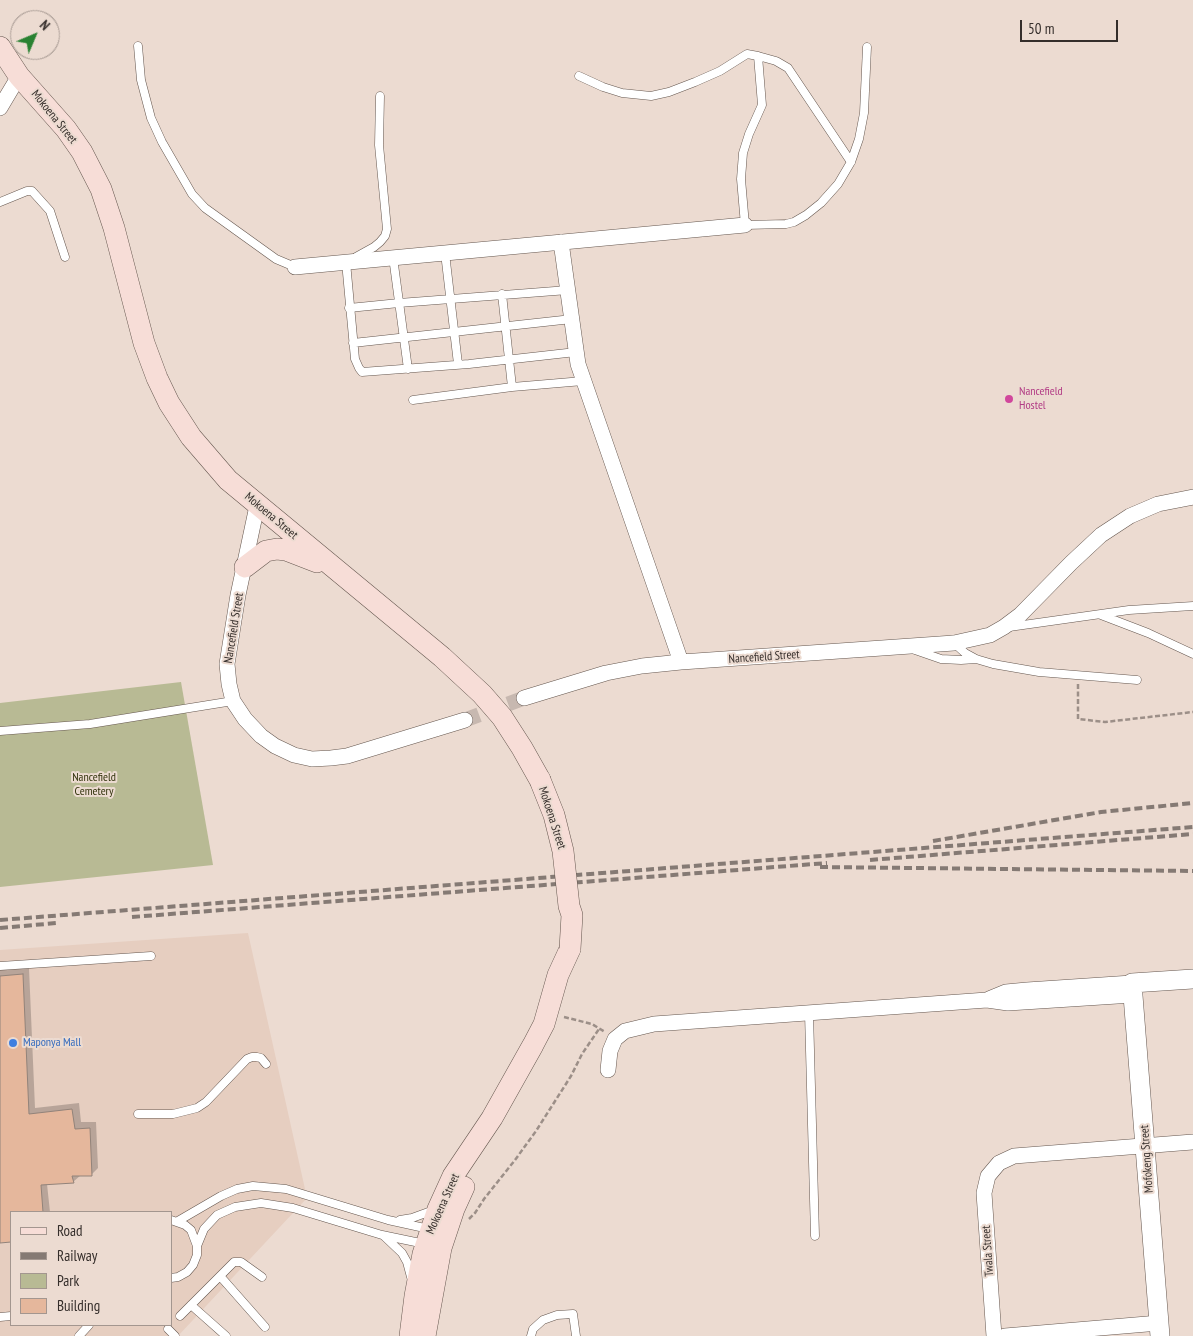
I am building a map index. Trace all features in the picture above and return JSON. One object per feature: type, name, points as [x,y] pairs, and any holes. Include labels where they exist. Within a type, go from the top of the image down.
[{"type":"main road","name":"Mokoena Street","points":[[0,46],[19,76],[66,129],[82,152],[101,189],[114,228],[144,343],[157,378],[191,436],[228,480],[442,657],[482,694],[502,717],[522,748],[540,780],[554,815],[564,850],[569,906],[572,914],[570,949],[557,1027],[542,1058],[474,1166],[438,1231],[415,1296],[410,1336]]},
{"type":"main road","points":[[245,567],[266,551],[277,549],[296,554],[335,570]]},
{"type":"main road","name":"Mokoena Street","points":[[425,1336],[438,1231]]},
{"type":"street","points":[[0,108],[19,76]]},
{"type":"street","points":[[295,267],[745,225]]},
{"type":"street","points":[[560,242],[578,364],[681,662]]},
{"type":"street","name":"Nancefield Street","points":[[524,698],[606,673],[681,662],[954,643],[990,635],[1020,615],[1071,563],[1102,535],[1130,516],[1158,504],[1190,495]]},
{"type":"street","name":"Nancefield Street","points":[[258,506],[238,595],[227,664],[233,702],[245,719],[261,736],[275,746],[294,755],[312,759],[331,758],[347,756],[465,720]]},
{"type":"street","points":[[1133,989],[1193,979]]},
{"type":"street","points":[[608,1070],[612,1043],[625,1030],[654,1024],[987,1000],[1006,992],[1027,990],[1133,989],[1193,991]]},
{"type":"street","name":"Mofokeng Street","points":[[1133,989],[1159,1330]]},
{"type":"street","points":[[1146,1146],[1193,1142]]},
{"type":"street","name":"Twala Street","points":[[994,1336],[984,1193],[988,1176],[993,1169],[999,1163],[1014,1156],[1146,1146]]},
{"type":"street","points":[[1005,1336],[1159,1330]]},
{"type":"lane","points":[[138,46],[141,80],[151,118],[162,142],[192,194],[205,208],[276,259],[295,267]]},
{"type":"lane","points":[[758,56],[762,105],[743,153],[741,179],[745,225],[786,224],[806,215],[838,184],[851,162],[859,139],[864,113],[867,47]]},
{"type":"lane","points":[[580,76],[603,87],[622,93],[651,96],[669,92],[695,82],[720,71],[747,54],[776,61],[788,68],[851,162]]},
{"type":"lane","points":[[380,96],[379,145],[387,229],[385,236],[374,247],[346,262],[349,308],[355,359],[358,368],[362,372],[408,369],[576,352]]},
{"type":"lane","points":[[0,202],[27,191],[32,191],[50,211],[65,258]]},
{"type":"lane","points":[[445,253],[458,364]]},
{"type":"lane","points":[[393,258],[408,369]]},
{"type":"lane","points":[[349,308],[568,290]]},
{"type":"lane","points":[[502,294],[512,388]]},
{"type":"lane","points":[[353,343],[572,319]]},
{"type":"lane","points":[[413,400],[583,381]]},
{"type":"lane","points":[[1004,627],[1128,610],[1193,606]]},
{"type":"lane","points":[[1099,614],[1148,633],[1193,654]]},
{"type":"lane","points":[[954,643],[965,653],[976,659],[993,664],[1039,672],[1137,680]]},
{"type":"lane","points":[[906,646],[941,659],[976,659]]},
{"type":"lane","points":[[0,731],[90,724],[233,702]]},
{"type":"lane","points":[[0,966],[151,956]]},
{"type":"lane","points":[[809,1013],[816,1236]]},
{"type":"lane","points":[[138,1114],[173,1114],[197,1108],[206,1102],[247,1059],[252,1056],[261,1058],[266,1064]]},
{"type":"lane","points":[[175,1220],[237,1189],[253,1186],[286,1189],[388,1220],[438,1231]]},
{"type":"lane","points":[[172,1278],[187,1272],[193,1265],[204,1229],[217,1215],[236,1207],[261,1203],[293,1208],[382,1235],[438,1231]]},
{"type":"lane","points":[[388,1220],[412,1218],[438,1231]]},
{"type":"lane","points":[[175,1220],[191,1230],[198,1246]]},
{"type":"lane","points":[[382,1235],[402,1253],[407,1262],[415,1296]]},
{"type":"lane","points":[[180,1316],[236,1261],[241,1262],[262,1277]]},
{"type":"lane","points":[[220,1276],[265,1327]]},
{"type":"lane","points":[[191,1305],[226,1336]]},
{"type":"lane","points":[[531,1336],[533,1329],[543,1320],[557,1315],[573,1314],[576,1336]]},
{"type":"lane","points":[[168,1329],[175,1336]]},
{"type":"path","points":[[1078,675],[1078,719],[1105,722],[1193,712]]},
{"type":"path","points":[[438,1231],[467,1220],[475,1214],[484,1199],[536,1131],[572,1076],[582,1054],[599,1028],[592,1024],[568,1018]]},
{"type":"shaded area","name":"Maponya Mall","points":[[248,933],[307,1198],[178,1336],[0,1336],[0,950]]},
{"type":"green space","name":"Nancefield Cemetery","points":[[181,682],[213,865],[0,887],[0,703]]},
{"type":"building","name":"Maponya Mall","points":[[23,974],[29,1114],[72,1109],[75,1129],[90,1128],[92,1176],[72,1176],[74,1183],[41,1185],[43,1211],[10,1211],[10,1242],[0,1243],[0,976]]},
{"type":"tunnel","points":[[465,720],[524,698]]},
{"type":"railway","points":[[933,841],[1101,812],[1193,803]]},
{"type":"railway","points":[[0,920],[1193,827]]},
{"type":"railway","points":[[870,860],[1193,834]]},
{"type":"railway","points":[[132,917],[827,863]]},
{"type":"railway","points":[[820,867],[1193,871]]},
{"type":"railway","points":[[0,928],[57,923]]},
{"type":"place","name":"Nancefield Hostel","points":[[1009,399]]},
{"type":"place","name":"Maponya Mall","points":[[13,1043]]}]
